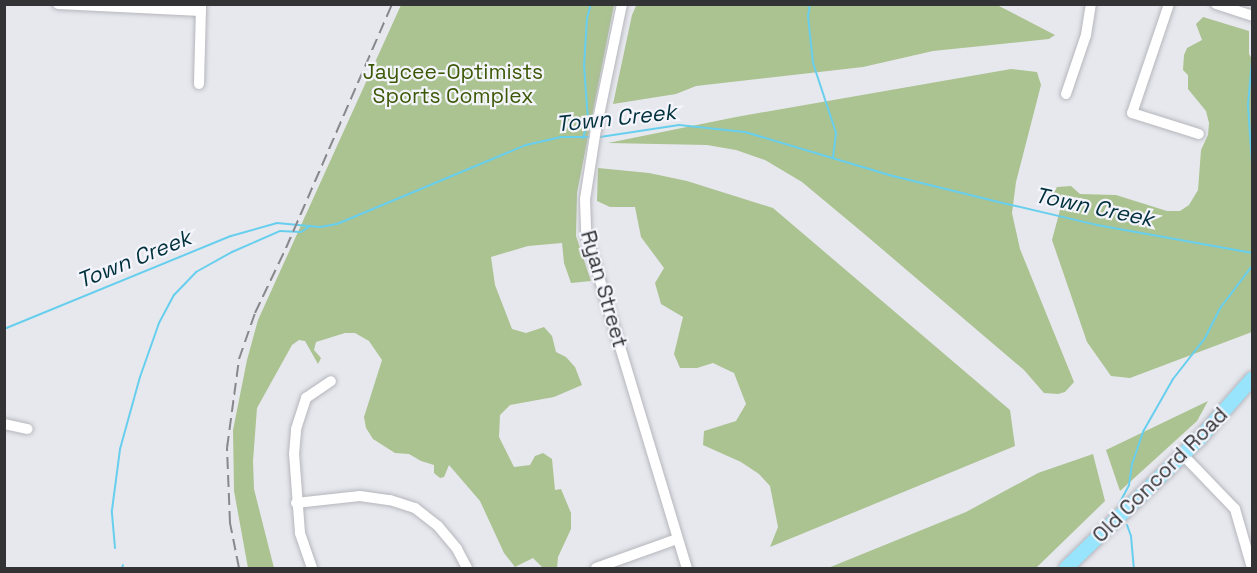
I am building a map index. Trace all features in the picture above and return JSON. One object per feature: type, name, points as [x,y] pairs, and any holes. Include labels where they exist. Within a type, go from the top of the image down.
[{"type":"main road","name":"Old Concord Road","points":[[1066,568],[1183,455],[1252,379]]},
{"type":"street","points":[[58,4],[201,8],[200,84]]},
{"type":"street","name":"Ryan Street","points":[[622,4],[591,157],[585,199],[586,234],[687,568]]},
{"type":"street","points":[[1066,94],[1086,35],[1091,4]]},
{"type":"street","points":[[1169,4],[1132,113],[1199,134]]},
{"type":"street","points":[[1216,4],[1252,16]]},
{"type":"street","points":[[312,568],[300,533],[294,454],[301,410],[306,398],[330,381]]},
{"type":"street","points":[[5,426],[27,429]]},
{"type":"street","points":[[1183,455],[1235,509],[1252,568]]},
{"type":"street","points":[[296,504],[360,496],[390,500],[415,508],[438,526],[457,549],[467,568]]},
{"type":"street","points":[[596,568],[677,539]]},
{"type":"green space","name":"Jaycee-Optimists Sports Complex","points":[[401,5],[614,5],[577,193],[576,236],[591,281],[571,283],[564,263],[562,243],[528,246],[491,257],[495,285],[512,329],[526,333],[544,327],[552,336],[556,352],[566,357],[575,367],[582,385],[554,397],[510,405],[500,415],[499,437],[514,467],[530,465],[535,456],[543,453],[552,459],[555,490],[561,489],[571,513],[571,529],[558,557],[557,568],[543,568],[533,558],[515,567],[504,553],[480,501],[449,465],[444,477],[440,478],[434,473],[434,465],[409,454],[395,453],[373,439],[366,428],[364,417],[382,360],[369,341],[355,333],[345,333],[316,342],[314,350],[321,358],[318,364],[305,341],[299,340],[292,345],[257,408],[253,461],[254,489],[274,568],[248,568],[234,491],[233,430],[247,360],[258,320]]},
{"type":"green space","points":[[997,5],[1055,35],[1049,39],[933,51],[863,67],[696,86],[676,94],[613,104],[632,15],[636,6]]},
{"type":"green space","points":[[1203,17],[1249,31],[1249,54],[1252,59],[1252,332],[1130,378],[1111,376],[1087,342],[1052,240],[1060,210],[1052,196],[1057,187],[1071,186],[1080,194],[1116,195],[1167,211],[1180,211],[1189,205],[1198,190],[1201,150],[1208,135],[1209,123],[1206,111],[1188,89],[1188,75],[1183,70],[1184,55],[1187,48],[1202,40],[1196,24]]},
{"type":"green space","points":[[1011,69],[1037,72],[1041,85],[1016,182],[1012,213],[1020,249],[1074,382],[1065,392],[1058,394],[1044,393],[1024,370],[862,232],[802,182],[765,160],[736,150],[707,145],[608,143],[736,117]]},
{"type":"green space","points":[[598,168],[649,173],[687,181],[773,208],[1010,410],[1015,446],[770,547],[778,527],[770,486],[759,474],[741,462],[703,445],[704,431],[736,421],[746,404],[734,373],[713,363],[697,368],[680,368],[674,354],[683,317],[661,304],[655,283],[664,268],[641,237],[635,207],[610,207],[597,201]]},
{"type":"green space","points":[[1208,401],[1197,421],[1120,491],[1106,450]]},
{"type":"green space","points":[[1093,454],[1105,501],[1036,568],[828,568],[966,512],[1038,473]]},
{"type":"waterway","points":[[583,138],[588,120],[584,66],[587,18],[591,4]]},
{"type":"waterway","points":[[810,4],[808,16],[813,63],[836,133],[833,158]]},
{"type":"waterway","points":[[1252,60],[1248,105],[1252,163]]},
{"type":"waterway","name":"Town Creek","points":[[600,137],[679,125],[745,132],[893,176],[1007,204],[1097,225],[1252,253]]},
{"type":"waterway","name":"Town Creek","points":[[4,329],[231,236],[277,223],[320,227],[337,224],[526,145],[562,137],[591,137]]},
{"type":"waterway","points":[[115,548],[112,510],[120,449],[140,377],[159,323],[174,295],[196,272],[232,252],[280,231],[301,232],[310,226]]},
{"type":"waterway","points":[[1119,504],[1129,485],[1132,464],[1144,430],[1173,379],[1205,338],[1221,307],[1252,266]]},
{"type":"waterway","points":[[1127,525],[1131,536],[1134,568]]},
{"type":"railway","points":[[239,568],[230,523],[227,448],[239,359],[255,313],[286,248],[392,4]]}]
